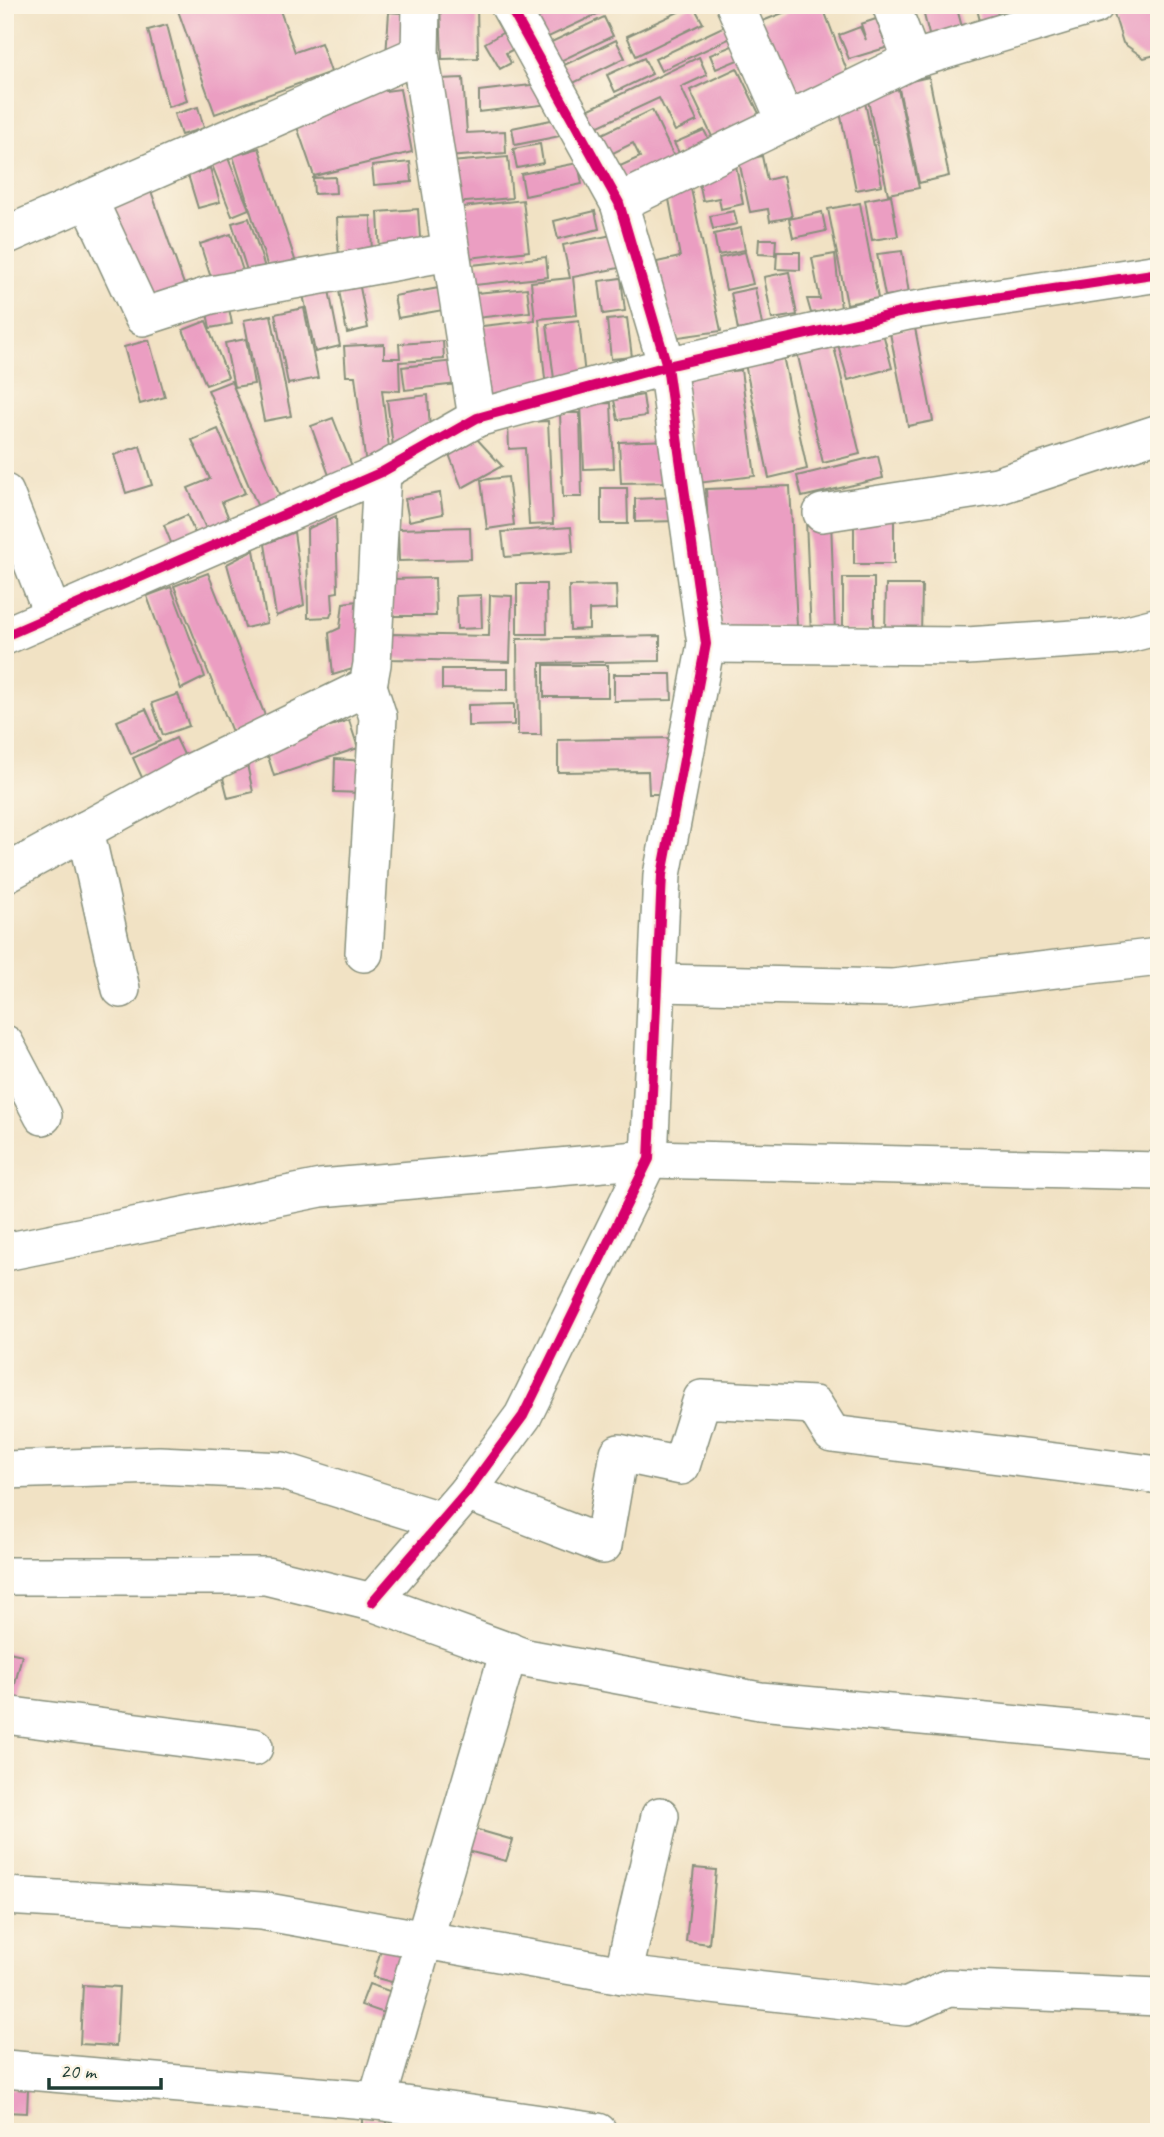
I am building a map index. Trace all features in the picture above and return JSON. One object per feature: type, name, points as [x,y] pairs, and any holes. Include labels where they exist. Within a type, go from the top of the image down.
[{"type":"street","points":[[421,5],[419,54],[477,418]]},
{"type":"street","points":[[372,1602],[467,1492],[523,1416],[649,1159],[662,875],[706,644],[667,366],[619,202],[509,5]]},
{"type":"street","points":[[735,5],[786,122]]},
{"type":"street","points":[[891,5],[912,60]]},
{"type":"street","points":[[619,202],[912,60],[1012,18],[1095,5]]},
{"type":"street","points":[[8,228],[89,201],[419,54]]},
{"type":"street","points":[[89,201],[142,317],[211,295],[449,252]]},
{"type":"street","points":[[5,636],[382,472],[477,418],[667,366],[908,312],[1159,273]]},
{"type":"street","points":[[822,513],[997,486],[1159,433]]},
{"type":"street","points":[[365,953],[378,716],[368,686],[372,664],[382,472]]},
{"type":"street","points":[[5,493],[53,615]]},
{"type":"street","points":[[706,644],[967,646],[1120,636],[1159,625]]},
{"type":"street","points":[[5,874],[190,773],[368,686]]},
{"type":"street","points":[[85,830],[121,989]]},
{"type":"street","points":[[659,984],[893,988],[1159,957]]},
{"type":"street","points":[[5,1044],[43,1116]]},
{"type":"street","points":[[5,1252],[321,1188],[649,1159],[1159,1171]]},
{"type":"street","points":[[467,1492],[603,1545],[619,1453],[681,1466],[702,1399],[814,1405],[832,1434],[1159,1475]]},
{"type":"street","points":[[5,1470],[159,1465],[282,1471],[442,1521]]},
{"type":"street","points":[[5,1576],[266,1576],[372,1602],[526,1658],[760,1701],[1159,1738]]},
{"type":"street","points":[[377,2101],[509,1651]]},
{"type":"street","points":[[5,1715],[254,1747]]},
{"type":"street","points":[[623,1975],[660,1816]]},
{"type":"street","points":[[5,1896],[262,1911],[424,1937],[623,1975],[905,2007],[947,1988],[1159,1997]]},
{"type":"street","points":[[5,2068],[377,2101],[487,2125],[598,2132]]},
{"type":"building","points":[[176,5],[278,5],[295,52],[321,43],[331,72],[215,114]]},
{"type":"building","points":[[440,5],[477,5],[478,58],[442,59]]},
{"type":"building","points":[[565,5],[604,5],[606,10],[540,41],[531,21]]},
{"type":"building","points":[[693,5],[703,23],[636,56],[627,36]]},
{"type":"building","points":[[803,5],[822,5],[849,76],[785,101],[755,24]]},
{"type":"building","points":[[956,5],[965,38],[932,46],[922,7]]},
{"type":"building","points":[[976,5],[996,5],[1000,26],[983,33]]},
{"type":"building","points":[[1155,5],[1159,17],[1159,54],[1144,58],[1123,43],[1112,7]]},
{"type":"building","points":[[389,12],[414,14],[408,47],[386,56]]},
{"type":"building","points":[[885,16],[895,45],[849,59],[839,35],[860,27],[866,40],[861,24]]},
{"type":"building","points":[[604,17],[613,36],[552,65],[543,46]]},
{"type":"building","points":[[731,23],[737,35],[661,71],[655,59]]},
{"type":"building","points":[[167,25],[187,101],[168,107],[148,30]]},
{"type":"building","points":[[504,32],[514,49],[506,53],[511,63],[500,69],[485,43]]},
{"type":"building","points":[[616,40],[625,58],[565,87],[556,69]]},
{"type":"building","points":[[739,43],[745,57],[716,69],[710,55]]},
{"type":"building","points":[[699,57],[707,75],[681,87],[697,121],[675,131],[659,98],[590,130],[581,113]]},
{"type":"building","points":[[644,58],[652,74],[615,92],[607,75]]},
{"type":"building","points":[[737,68],[764,124],[716,145],[690,90]]},
{"type":"building","points":[[929,77],[949,176],[919,183],[898,84]]},
{"type":"building","points":[[463,78],[467,133],[505,131],[506,153],[445,157],[439,79]]},
{"type":"building","points":[[382,80],[386,91],[400,89],[412,152],[314,176],[294,118]]},
{"type":"building","points":[[540,84],[550,104],[479,112],[479,91]]},
{"type":"building","points":[[898,89],[919,188],[888,194],[867,96]]},
{"type":"building","points":[[865,102],[882,185],[856,190],[839,107]]},
{"type":"building","points":[[198,107],[204,128],[181,135],[174,114]]},
{"type":"building","points":[[652,110],[678,165],[628,188],[618,167],[640,157],[633,143],[609,155],[600,135]]},
{"type":"building","points":[[556,119],[560,136],[515,145],[512,128]]},
{"type":"building","points":[[704,130],[713,148],[683,161],[674,143]]},
{"type":"building","points":[[540,144],[543,163],[517,168],[513,149]]},
{"type":"building","points":[[259,148],[297,266],[270,274],[233,156]]},
{"type":"building","points":[[762,156],[767,180],[783,176],[792,217],[770,221],[768,209],[750,212],[739,161]]},
{"type":"building","points":[[508,157],[512,198],[455,203],[451,162]]},
{"type":"building","points":[[228,158],[249,209],[232,216],[212,165]]},
{"type":"building","points":[[735,160],[743,204],[721,209],[719,198],[703,201],[696,168]]},
{"type":"building","points":[[410,162],[412,182],[374,185],[372,166]]},
{"type":"building","points":[[578,163],[582,184],[525,196],[521,174]]},
{"type":"building","points":[[210,168],[220,202],[198,208],[188,175]]},
{"type":"building","points":[[335,177],[336,193],[314,194],[313,178]]},
{"type":"building","points":[[691,189],[721,331],[672,338],[657,262],[680,257],[668,194]]},
{"type":"building","points":[[151,191],[186,290],[146,304],[111,205]]},
{"type":"building","points":[[891,195],[898,236],[872,240],[865,200]]},
{"type":"building","points":[[523,200],[529,251],[461,259],[455,208]]},
{"type":"building","points":[[860,203],[878,298],[847,304],[828,209]]},
{"type":"building","points":[[418,209],[421,252],[380,255],[378,212]]},
{"type":"building","points":[[595,211],[599,229],[558,239],[554,221]]},
{"type":"building","points":[[734,211],[737,224],[713,229],[710,216]]},
{"type":"building","points":[[822,212],[826,231],[793,238],[789,219]]},
{"type":"building","points":[[371,216],[372,260],[339,261],[337,217]]},
{"type":"building","points":[[249,218],[266,271],[249,277],[232,223]]},
{"type":"building","points":[[741,228],[745,250],[718,255],[714,234]]},
{"type":"building","points":[[231,234],[245,277],[214,287],[200,244]]},
{"type":"building","points":[[617,234],[624,267],[573,277],[577,315],[539,319],[546,389],[481,395],[474,327],[535,320],[531,282],[570,278],[563,245]]},
{"type":"building","points":[[759,239],[776,239],[775,255],[758,254]]},
{"type":"building","points":[[902,251],[909,293],[885,296],[877,254]]},
{"type":"building","points":[[745,252],[753,284],[726,290],[719,258]]},
{"type":"building","points":[[777,252],[800,252],[800,270],[776,269]]},
{"type":"building","points":[[835,254],[841,309],[811,313],[807,299],[820,299],[812,258]]},
{"type":"building","points":[[546,257],[548,277],[466,286],[463,266]]},
{"type":"building","points":[[357,272],[368,328],[347,333],[336,275]]},
{"type":"building","points":[[789,272],[797,315],[772,319],[764,277]]},
{"type":"building","points":[[326,275],[340,346],[315,352],[300,280]]},
{"type":"building","points":[[621,278],[625,311],[603,314],[599,281]]},
{"type":"building","points":[[439,288],[443,310],[398,318],[394,296]]},
{"type":"building","points":[[527,288],[530,312],[468,319],[466,294]]},
{"type":"building","points":[[755,288],[762,325],[738,330],[731,293]]},
{"type":"building","points":[[227,298],[232,324],[210,328],[205,303]]},
{"type":"building","points":[[304,308],[318,378],[288,384],[275,314]]},
{"type":"building","points":[[271,315],[291,416],[264,421],[244,320]]},
{"type":"building","points":[[627,318],[632,357],[611,359],[607,320]]},
{"type":"building","points":[[579,320],[585,376],[554,379],[547,324]]},
{"type":"building","points":[[206,321],[228,377],[206,385],[183,330]]},
{"type":"building","points":[[915,328],[933,421],[908,426],[890,333]]},
{"type":"building","points":[[882,329],[892,368],[848,380],[837,341]]},
{"type":"building","points":[[246,339],[254,384],[234,387],[225,343]]},
{"type":"building","points":[[149,340],[165,397],[140,404],[124,347]]},
{"type":"building","points":[[443,341],[444,359],[399,362],[400,391],[382,390],[390,456],[366,466],[355,376],[346,376],[344,346],[384,344],[384,358],[400,358],[399,344]]},
{"type":"building","points":[[833,343],[860,454],[823,463],[797,352]]},
{"type":"building","points":[[783,356],[807,469],[769,478],[745,364]]},
{"type":"building","points":[[454,361],[457,384],[405,390],[402,367]]},
{"type":"building","points":[[741,370],[755,476],[698,483],[684,377]]},
{"type":"building","points":[[231,381],[283,503],[260,512],[208,390]]},
{"type":"building","points":[[428,395],[430,432],[393,446],[387,400]]},
{"type":"building","points":[[643,395],[646,416],[618,420],[614,400]]},
{"type":"building","points":[[611,403],[614,468],[584,469],[581,404]]},
{"type":"building","points":[[560,413],[580,413],[582,497],[563,497]]},
{"type":"building","points":[[333,418],[353,469],[330,478],[311,426]]},
{"type":"building","points":[[548,421],[553,524],[529,525],[525,448],[509,449],[508,423]]},
{"type":"building","points":[[218,429],[245,493],[222,502],[234,531],[211,540],[188,488],[210,479],[192,440]]},
{"type":"building","points":[[476,438],[502,466],[462,488],[449,454]]},
{"type":"building","points":[[669,440],[670,482],[621,483],[619,442]]},
{"type":"building","points":[[140,446],[152,485],[126,493],[114,455]]},
{"type":"building","points":[[878,456],[883,478],[802,497],[797,476]]},
{"type":"building","points":[[508,477],[514,525],[487,529],[481,480]]},
{"type":"building","points":[[790,486],[797,626],[713,630],[706,489]]},
{"type":"building","points":[[601,488],[627,488],[628,524],[601,524]]},
{"type":"building","points":[[440,493],[443,514],[409,521],[405,499]]},
{"type":"building","points":[[677,497],[678,521],[635,522],[635,499]]},
{"type":"building","points":[[187,515],[198,540],[174,550],[164,525]]},
{"type":"building","points":[[336,516],[338,592],[332,593],[333,609],[330,617],[308,618],[307,529]]},
{"type":"building","points":[[854,516],[894,516],[894,564],[854,564]]},
{"type":"building","points":[[831,520],[835,633],[811,634],[806,521]]},
{"type":"building","points":[[470,527],[471,559],[399,561],[398,529]]},
{"type":"building","points":[[571,527],[573,552],[505,557],[502,532]]},
{"type":"building","points":[[294,532],[304,605],[276,616],[265,544]]},
{"type":"building","points":[[254,550],[267,623],[245,628],[227,564]]},
{"type":"building","points":[[208,573],[266,718],[232,732],[174,586]]},
{"type":"building","points":[[435,578],[436,616],[392,616],[391,579]]},
{"type":"building","points":[[843,578],[874,578],[874,631],[843,631]]},
{"type":"building","points":[[517,584],[546,584],[547,634],[517,634]]},
{"type":"building","points":[[616,585],[617,609],[589,610],[589,629],[570,630],[569,586]]},
{"type":"building","points":[[886,585],[922,585],[921,636],[885,635]]},
{"type":"building","points":[[171,587],[205,677],[181,689],[147,596]]},
{"type":"building","points":[[481,595],[482,628],[457,629],[456,596]]},
{"type":"building","points":[[490,595],[512,596],[510,662],[391,659],[392,634],[489,636]]},
{"type":"building","points":[[366,600],[369,664],[333,675],[329,633],[340,628],[343,603]]},
{"type":"building","points":[[660,636],[660,661],[540,663],[541,735],[518,735],[517,639]]},
{"type":"building","points":[[544,665],[608,665],[608,697],[544,697]]},
{"type":"building","points":[[442,669],[508,669],[508,690],[442,689]]},
{"type":"building","points":[[614,674],[671,674],[672,700],[614,701]]},
{"type":"building","points":[[178,694],[189,726],[163,735],[152,703]]},
{"type":"building","points":[[514,704],[514,725],[468,726],[468,705]]},
{"type":"building","points":[[146,709],[160,741],[131,754],[117,721]]},
{"type":"building","points":[[349,720],[358,748],[274,776],[265,747]]},
{"type":"building","points":[[176,738],[188,763],[145,784],[133,758]]},
{"type":"building","points":[[675,738],[665,794],[649,794],[648,771],[558,772],[558,740]]},
{"type":"building","points":[[335,759],[364,761],[362,793],[334,792]]},
{"type":"building","points":[[246,760],[253,792],[228,798],[220,766]]},
{"type":"building","points":[[5,1651],[22,1655],[8,1713],[5,1713]]},
{"type":"building","points":[[471,1828],[513,1840],[506,1861],[464,1850]]},
{"type":"building","points":[[694,1868],[716,1870],[709,1944],[686,1941]]},
{"type":"building","points":[[385,1936],[407,1942],[395,1983],[373,1977]]},
{"type":"building","points":[[369,1984],[395,1993],[387,2014],[361,2005]]},
{"type":"building","points":[[83,1985],[119,1987],[116,2046],[80,2044]]},
{"type":"building","points":[[5,2088],[28,2089],[27,2113],[5,2112]]},
{"type":"building","points":[[391,2117],[414,2117],[414,2132],[391,2132]]},
{"type":"building","points":[[362,2118],[387,2118],[387,2132],[362,2132]]},
{"type":"building","points":[[421,2120],[441,2122],[441,2132],[421,2132]]},
{"type":"cycle path","points":[[372,1602],[467,1492],[523,1416],[649,1159],[662,875],[706,644],[667,366],[619,203],[509,5]]},
{"type":"cycle path","points":[[5,636],[382,472],[477,418],[667,366],[908,311],[1159,273]]}]
